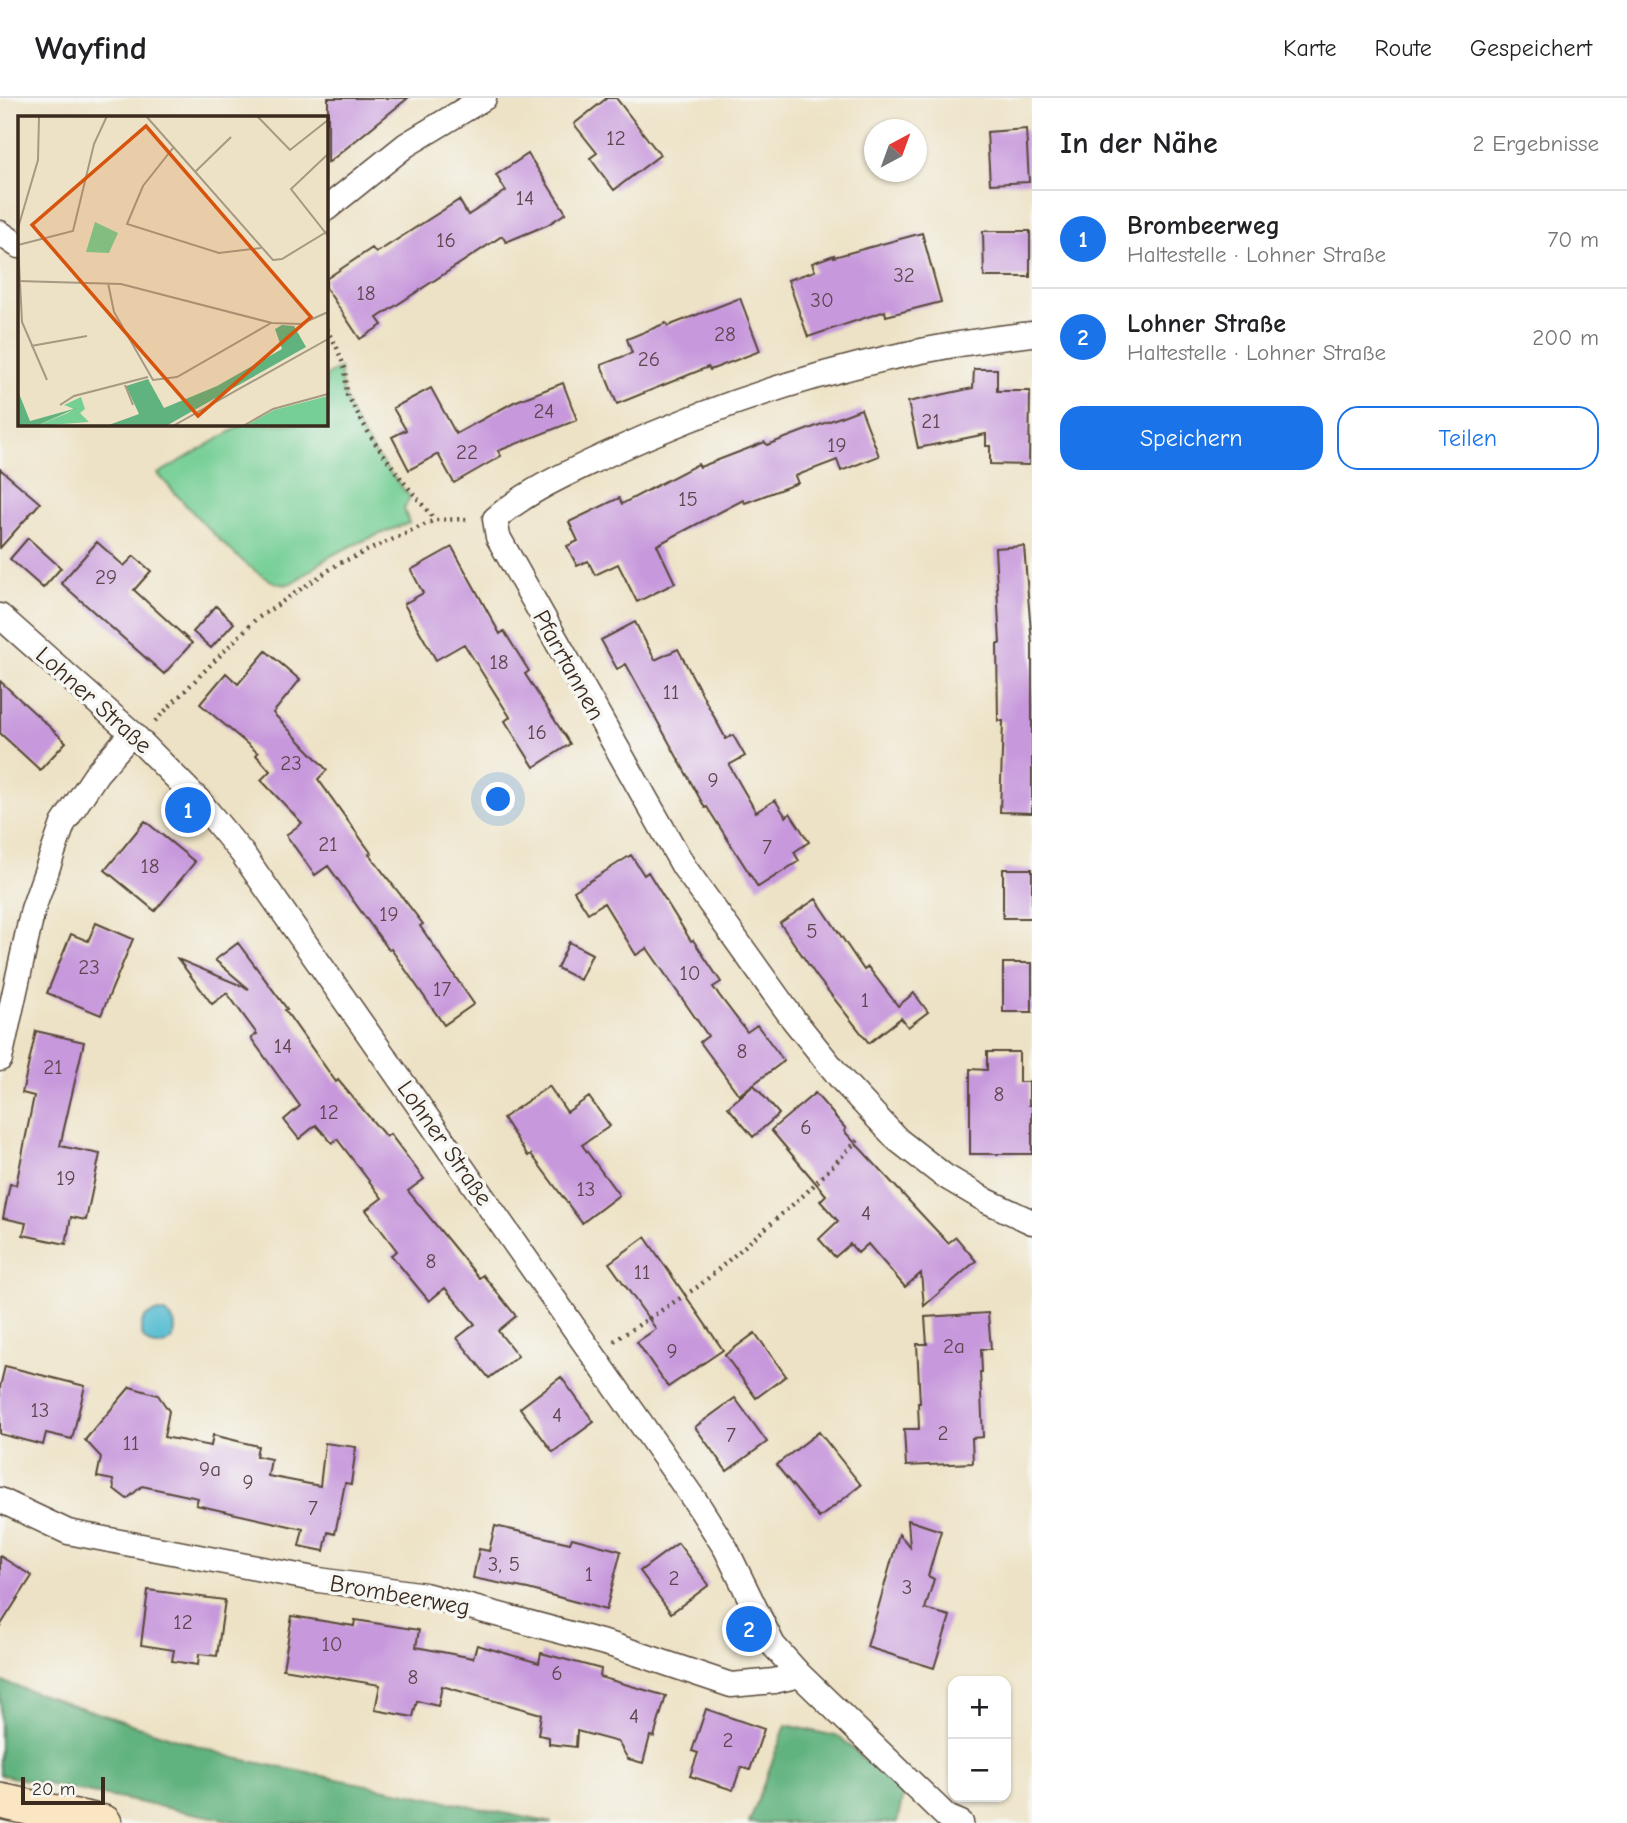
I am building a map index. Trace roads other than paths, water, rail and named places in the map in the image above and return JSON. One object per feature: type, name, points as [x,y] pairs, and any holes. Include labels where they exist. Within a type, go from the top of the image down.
[{"type":"main road","points":[[0,1801],[104,1823]]},
{"type":"street","points":[[327,208],[406,145],[485,98]]},
{"type":"street","points":[[0,233],[18,245]]},
{"type":"street","name":"Pfarrtannen","points":[[1032,334],[931,349],[837,371],[749,396],[660,430],[571,471],[512,504],[495,519],[498,537],[684,867],[793,1019],[842,1080],[898,1140],[943,1175],[1032,1222]]},
{"type":"street","name":"Lohner Straße","points":[[0,616],[135,735],[199,801],[242,853],[726,1549],[774,1645],[800,1675],[947,1817],[961,1823]]},
{"type":"street","points":[[0,1059],[33,909],[63,824],[97,773],[135,735]]},
{"type":"street","name":"Brombeerweg","points":[[0,1500],[68,1532],[318,1580],[425,1595],[612,1645],[731,1685],[774,1681],[800,1675]]},
{"type":"water","points":[[158,1312],[170,1317],[175,1329],[170,1341],[158,1346],[146,1341],[141,1329],[146,1317]]},
{"type":"place","name":"Brombeerweg","points":[[188,810]]},
{"type":"place","name":"Lohner Straße","points":[[749,1629]]}]
